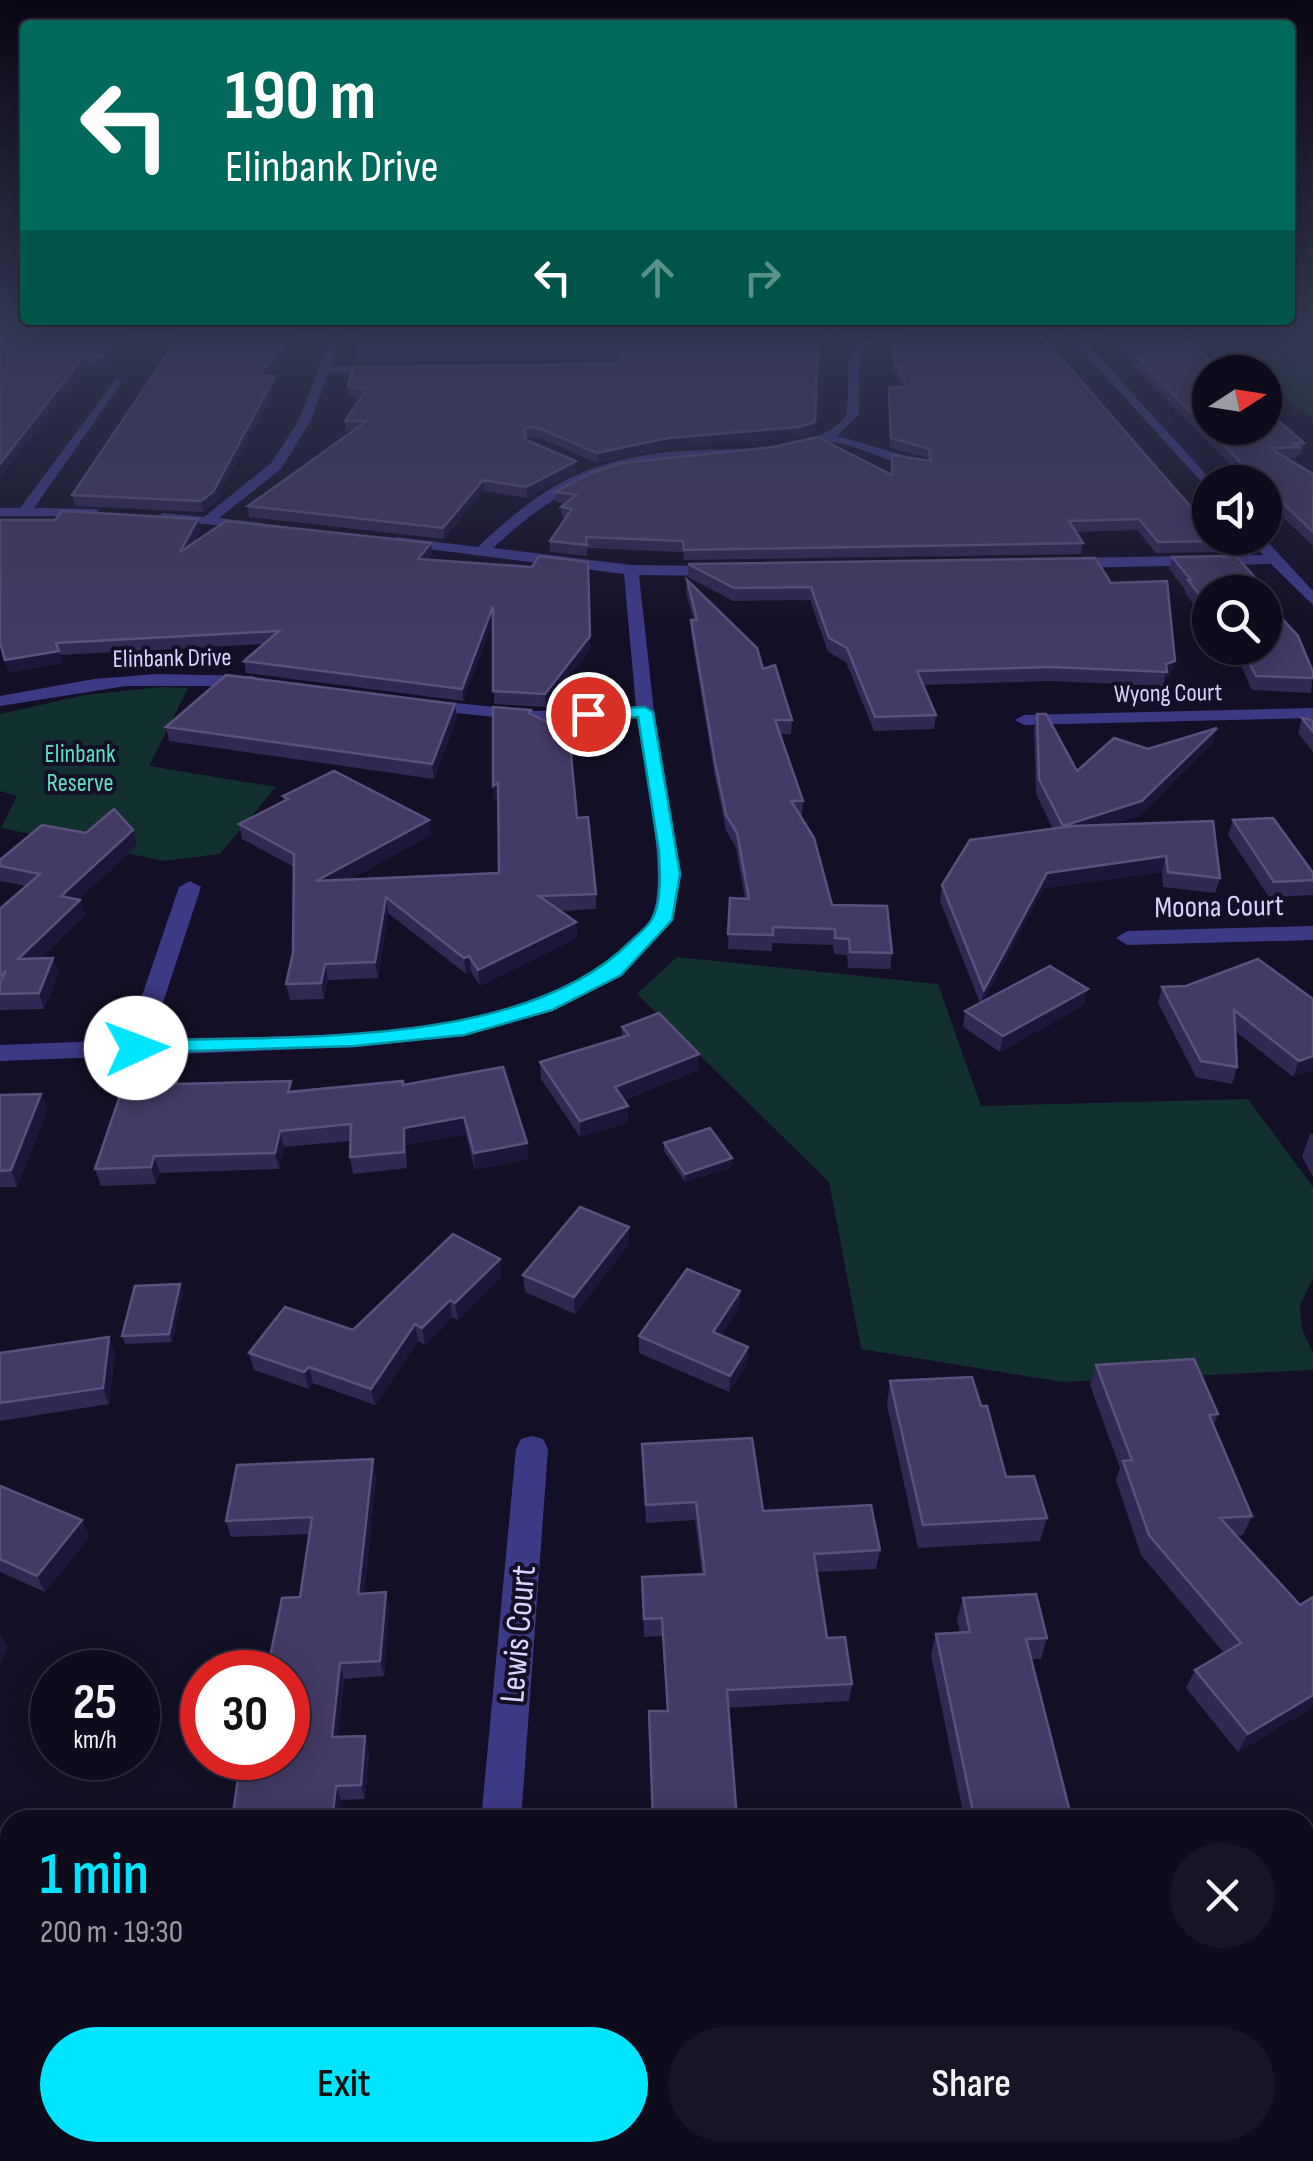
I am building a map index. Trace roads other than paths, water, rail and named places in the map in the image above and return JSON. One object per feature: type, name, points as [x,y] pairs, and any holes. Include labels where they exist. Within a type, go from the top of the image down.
[{"type":"street","points":[[26,511],[45,487],[58,460],[86,429]]},
{"type":"street","points":[[207,521],[276,466],[300,429]]},
{"type":"street","points":[[482,550],[536,501],[596,471],[677,455],[785,446],[825,437],[838,429]]},
{"type":"street","points":[[1157,429],[1192,467]]},
{"type":"street","points":[[825,437],[922,466]]},
{"type":"street","points":[[581,465],[596,471]]},
{"type":"street","points":[[0,512],[104,514]]},
{"type":"street","points":[[138,516],[275,528]]},
{"type":"street","points":[[388,540],[631,570],[735,570]]},
{"type":"street","points":[[1271,555],[1313,600]]},
{"type":"street","points":[[1052,564],[1275,559]]},
{"type":"street","points":[[0,1053],[354,1039],[464,1028],[544,1006],[614,970],[662,920],[670,874],[645,712],[631,570]]},
{"type":"street","name":"Elinbank Drive","points":[[0,701],[155,678],[206,676],[278,684]]},
{"type":"street","points":[[406,702],[536,716],[645,712]]},
{"type":"street","name":"Wyong Court","points":[[1024,720],[1313,713]]},
{"type":"street","points":[[136,1048],[190,887]]},
{"type":"street","name":"Moona Court","points":[[1127,938],[1313,933]]},
{"type":"street","name":"Lewis Court","points":[[502,1810],[532,1449]]},
{"type":"park label","name":"Elinbank Reserve","points":[[80,768]]}]
